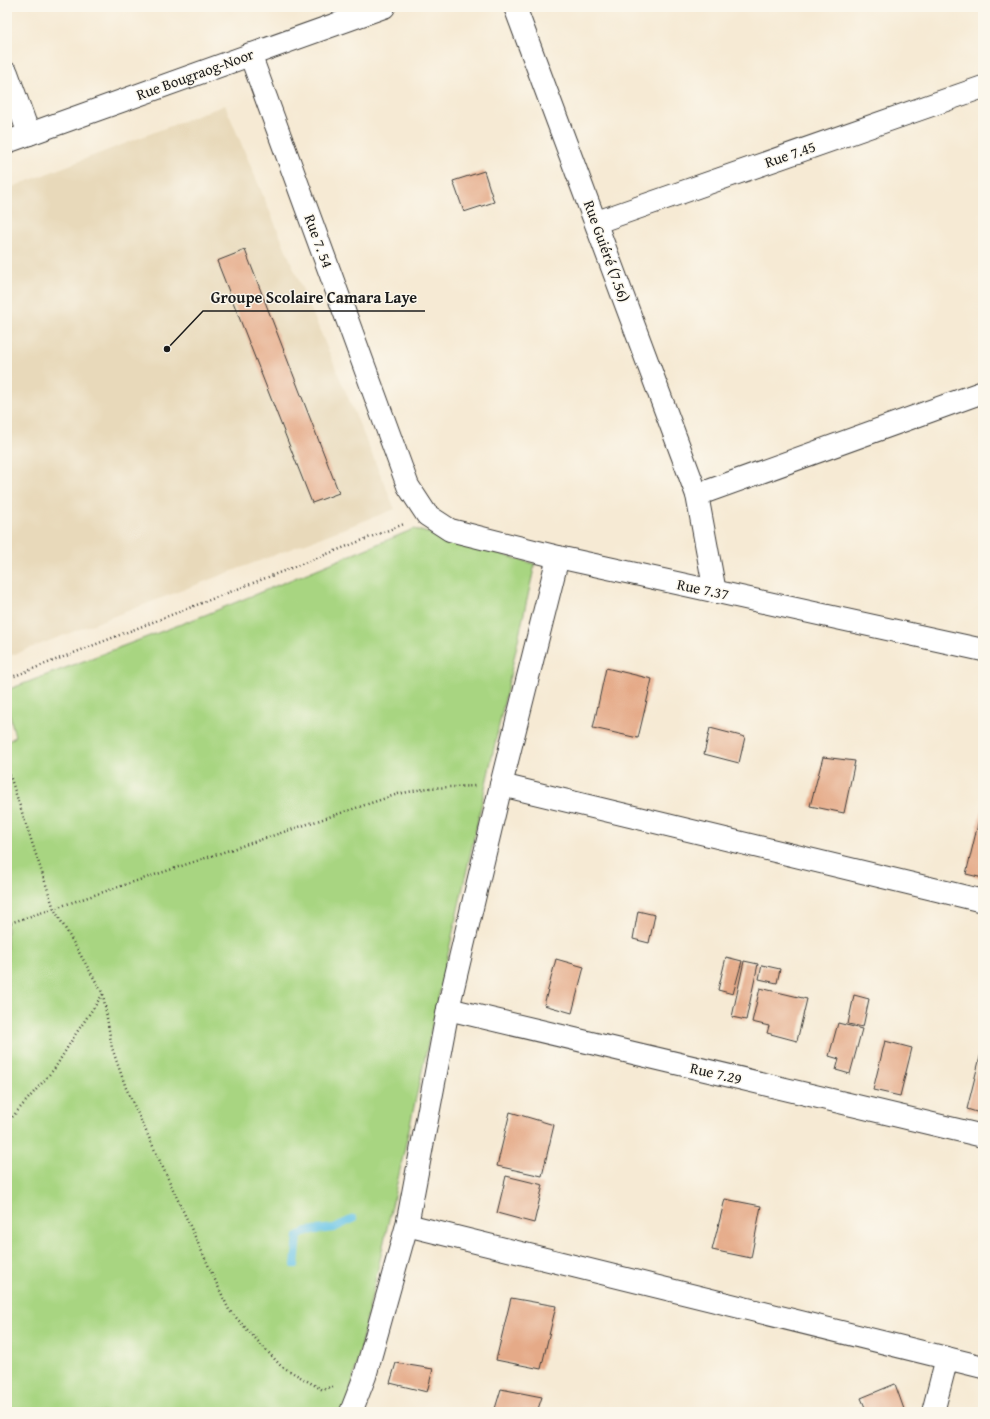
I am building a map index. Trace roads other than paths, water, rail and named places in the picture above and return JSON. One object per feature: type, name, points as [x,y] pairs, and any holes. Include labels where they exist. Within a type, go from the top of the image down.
[{"type":"street","name":"Rue Bougraog-Noor","points":[[7,142],[384,7]]},
{"type":"street","name":"Rue Guiéré (7.56)","points":[[516,7],[697,495],[715,592]]},
{"type":"street","name":"Rue 7. 54","points":[[250,54],[408,486],[427,515]]},
{"type":"street","points":[[7,73],[29,134]]},
{"type":"street","name":"Rue 7.45","points":[[597,222],[983,87]]},
{"type":"street","points":[[697,495],[983,392]]},
{"type":"street","name":"Rue 7.37","points":[[427,515],[450,530],[558,557],[983,650]]},
{"type":"street","points":[[351,1412],[365,1376],[407,1225],[448,1009],[501,785],[558,557]]},
{"type":"street","points":[[501,785],[983,901]]},
{"type":"street","name":"Rue 7.29","points":[[448,1009],[983,1136]]},
{"type":"street","points":[[407,1225],[983,1367]]},
{"type":"street","points":[[933,1412],[947,1358]]},
{"type":"waterway","points":[[295,1265],[298,1236],[307,1231],[334,1228],[353,1219]]},
{"type":"place","name":"Groupe Scolaire Camara Laye","points":[[167,349]]}]
